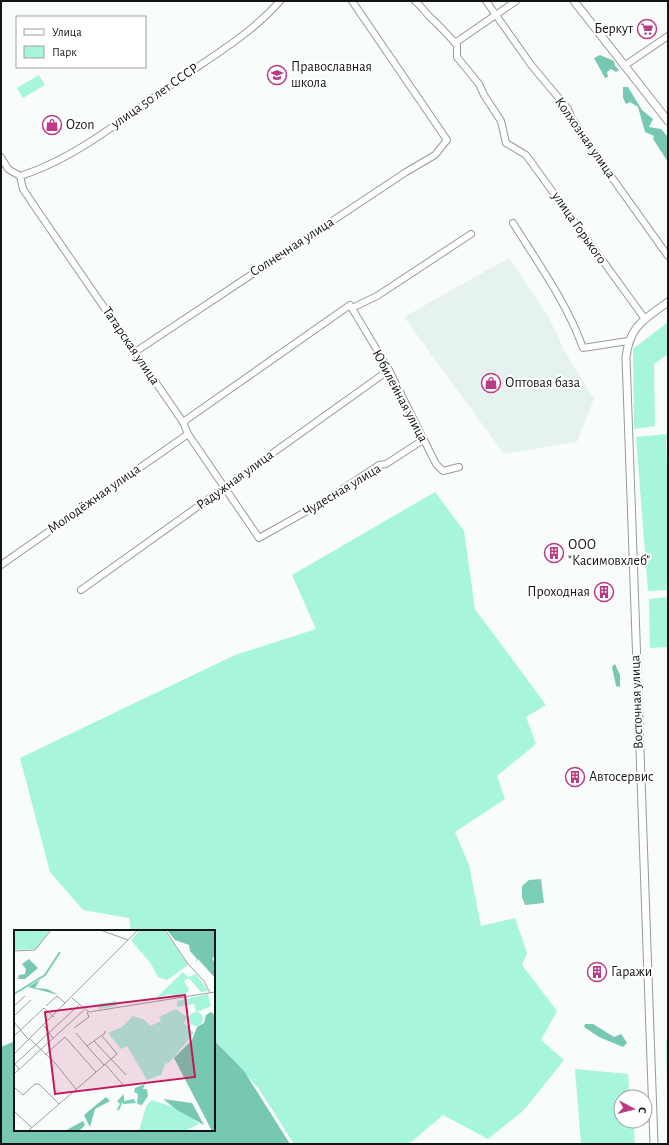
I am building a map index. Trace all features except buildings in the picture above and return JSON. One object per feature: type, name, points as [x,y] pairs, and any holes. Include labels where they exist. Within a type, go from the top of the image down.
[{"type":"main road","points":[[574,1],[668,121]]},
{"type":"main road","points":[[628,341],[634,330],[668,302]]},
{"type":"main road","name":"Восточная улица","points":[[628,341],[626,357],[627,434],[654,1144]]},
{"type":"street","name":"улица 50 лет СССР","points":[[20,176],[47,166],[101,134],[245,34],[280,1]]},
{"type":"street","name":"Солнечная улица","points":[[135,352],[399,176],[435,155],[447,140],[352,1]]},
{"type":"street","points":[[415,1],[424,8],[429,16],[436,21],[454,42],[516,1]]},
{"type":"street","name":"Колхозная улица","points":[[486,1],[532,66],[568,109],[571,117],[579,129],[668,256]]},
{"type":"street","points":[[624,66],[668,36]]},
{"type":"street","name":"улица Горького","points":[[454,42],[457,45],[457,57],[479,84],[484,95],[501,121],[506,143],[526,155],[645,320]]},
{"type":"street","points":[[1,157],[8,169],[20,176]]},
{"type":"street","name":"Татарская улица","points":[[20,176],[23,189],[183,422],[188,434],[259,538]]},
{"type":"street","points":[[513,223],[577,330],[583,348],[628,341]]},
{"type":"street","points":[[183,422],[351,306],[377,296],[471,234]]},
{"type":"street","name":"Юбилейная улица","points":[[351,306],[389,370],[436,464],[444,471],[459,467]]},
{"type":"street","name":"Радужная улица","points":[[81,590],[389,370]]},
{"type":"street","name":"Молодёжная улица","points":[[1,565],[188,434]]},
{"type":"street","name":"Чудесная улица","points":[[259,538],[323,502],[423,440]]},
{"type":"shaded area","points":[[600,55],[614,61],[615,66],[619,70],[616,72],[611,69],[607,72],[608,77],[605,78],[594,58]]},
{"type":"shaded area","points":[[623,87],[628,87],[642,110],[653,119],[649,127],[661,129],[668,137],[668,162],[653,139],[654,136],[645,132],[638,107],[630,102],[626,104],[623,98]]},
{"type":"shaded area","points":[[509,258],[549,318],[565,352],[594,399],[577,442],[504,454],[404,317]]},
{"type":"shaded area","points":[[615,664],[620,675],[620,687],[616,686],[612,667]]},
{"type":"shaded area","points":[[541,879],[544,903],[525,905],[522,897],[522,886],[529,880]]},
{"type":"shaded area","points":[[585,1024],[593,1024],[614,1037],[621,1034],[627,1043],[623,1047],[599,1037],[584,1027]]},
{"type":"shaded area","points":[[14,1041],[14,1131],[215,1131],[215,1041],[244,1071],[290,1144],[1,1144],[1,1047]]},
{"type":"green space","points":[[39,75],[45,85],[23,98],[17,88]]},
{"type":"green space","points":[[668,322],[668,354],[654,364],[655,426],[634,429],[633,349]]},
{"type":"green space","points":[[668,434],[668,439],[666,440],[668,486],[668,590],[648,591],[636,437]]},
{"type":"green space","points":[[435,492],[464,531],[475,609],[546,705],[526,717],[536,744],[497,776],[505,799],[455,832],[469,865],[481,926],[515,918],[527,953],[522,965],[557,1011],[541,1040],[564,1060],[524,1110],[488,1139],[443,1115],[409,1144],[294,1144],[259,1089],[215,1040],[215,930],[131,930],[129,918],[83,910],[50,872],[20,758],[235,655],[316,629],[292,575]]},
{"type":"green space","points":[[668,597],[668,647],[650,648],[649,599]]},
{"type":"green space","points":[[666,1041],[668,1041],[668,1136]]},
{"type":"green space","points":[[575,1069],[628,1074],[629,1089],[613,1089],[613,1129],[634,1129],[635,1144],[581,1144]]},
{"type":"place","name":"Беркут","points":[[647,29]]},
{"type":"place","name":"Православная школа","points":[[277,75]]},
{"type":"place","name":"Ozon","points":[[52,125]]},
{"type":"place","name":"Оптовая база","points":[[491,383]]},
{"type":"place","name":"ООО \"Касимовхлеб\"","points":[[554,553]]},
{"type":"place","name":"Проходная","points":[[604,592]]},
{"type":"place","name":"Автосервис","points":[[575,777]]},
{"type":"place","name":"Гаражи","points":[[597,972]]}]
